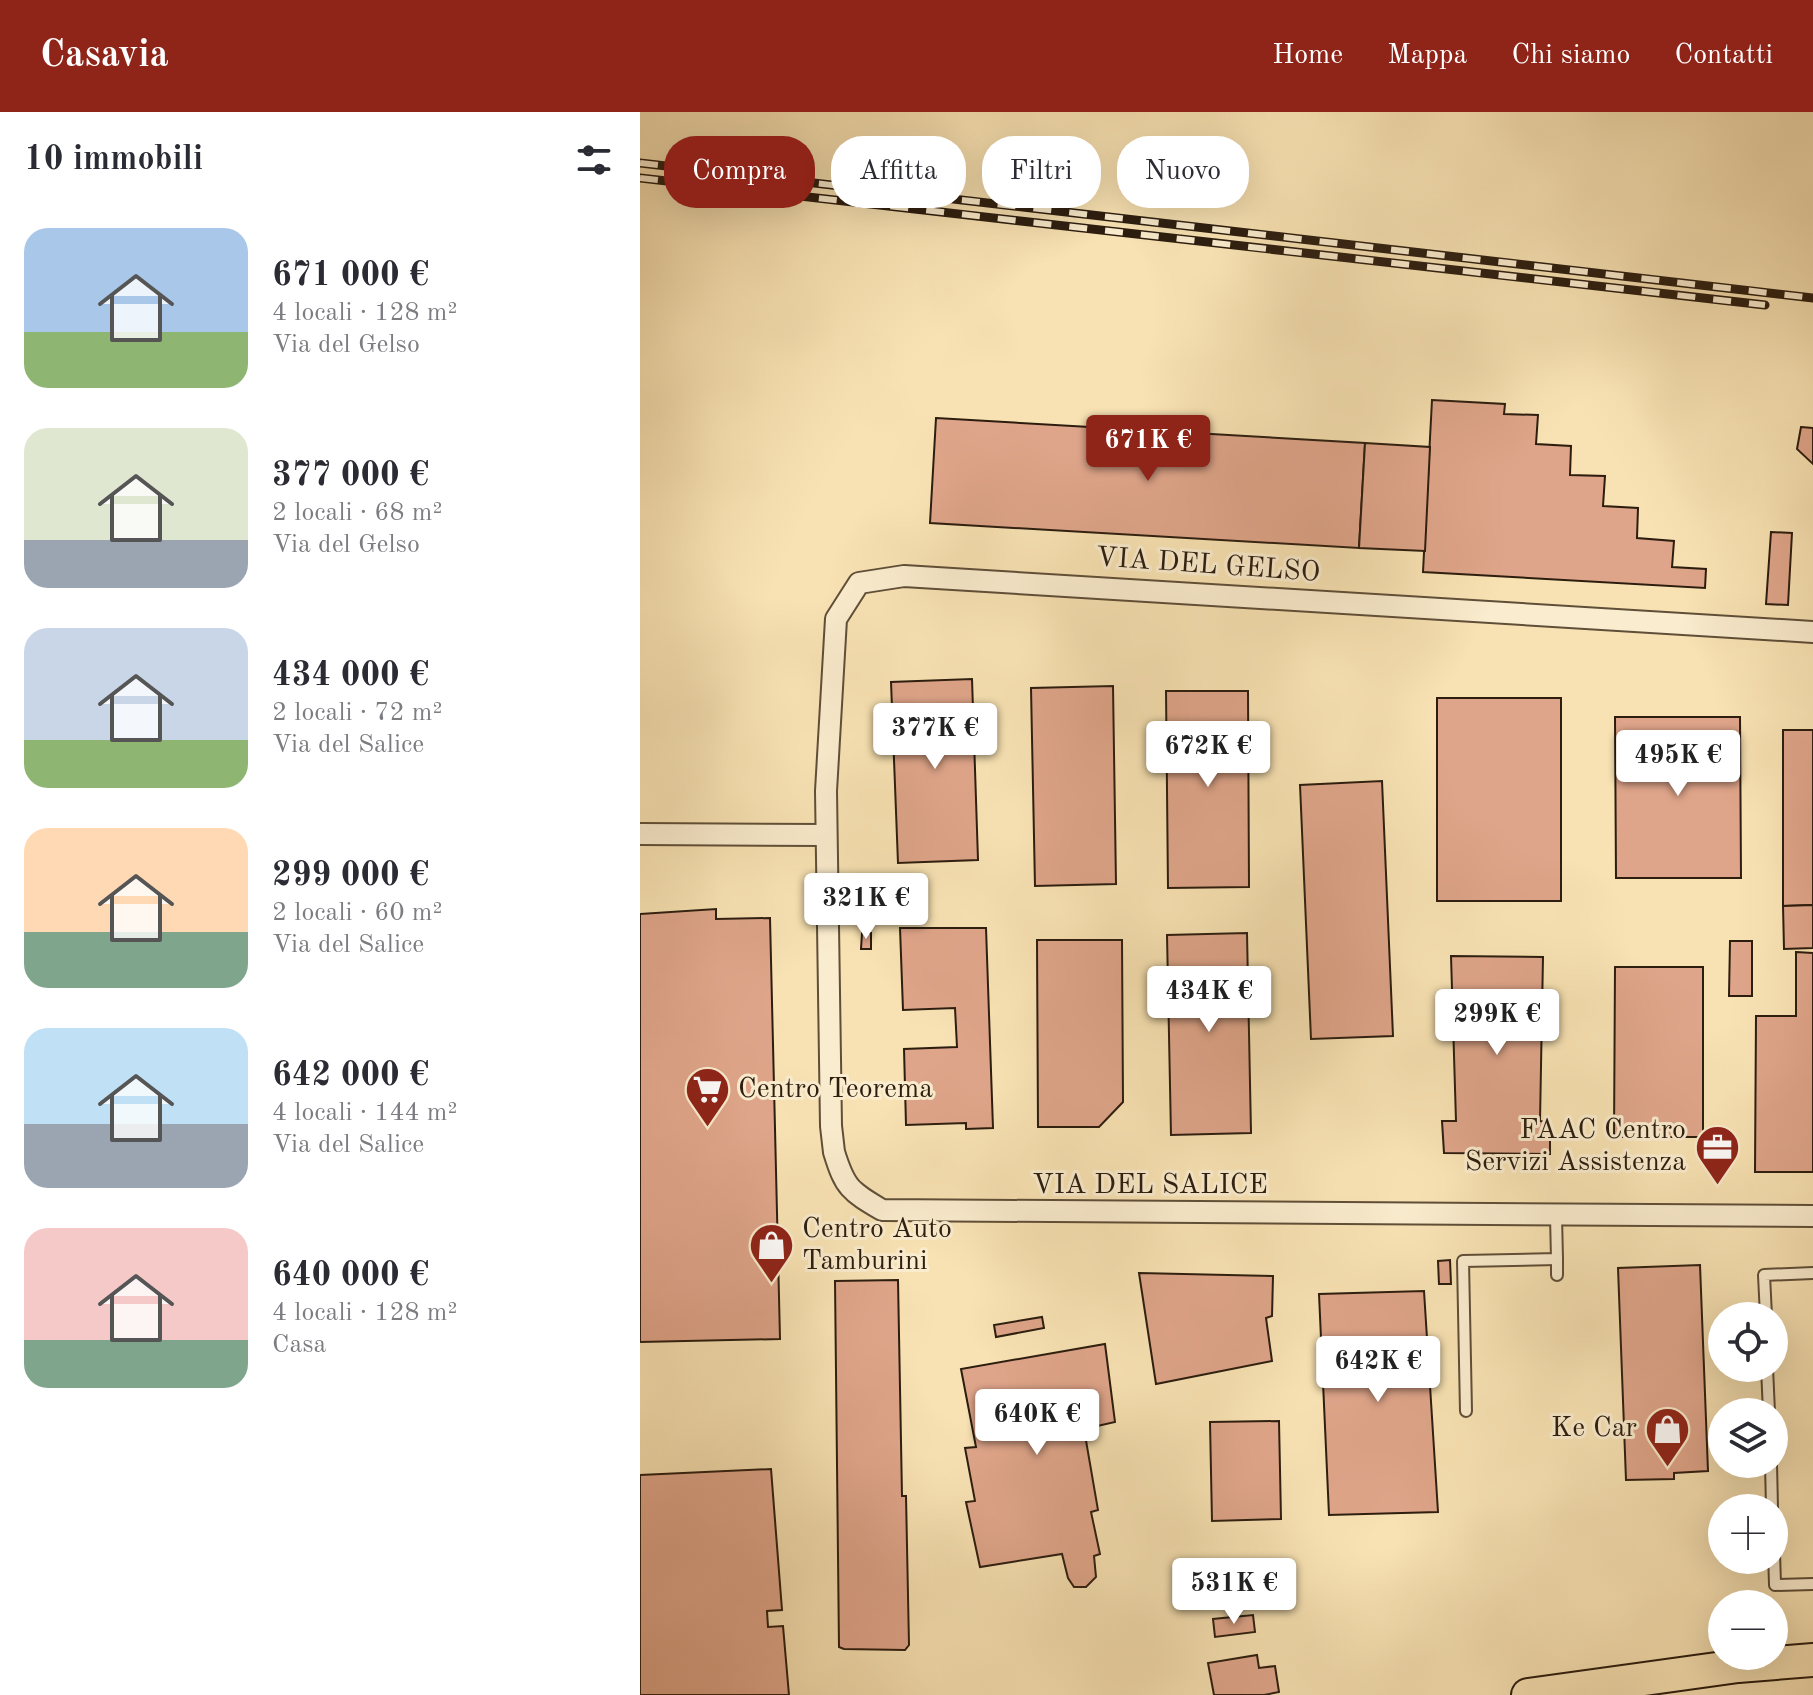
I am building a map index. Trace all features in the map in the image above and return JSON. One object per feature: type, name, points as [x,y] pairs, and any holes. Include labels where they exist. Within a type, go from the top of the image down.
[{"type":"main road","points":[[1536,1694],[1738,1666],[1813,1660]]},
{"type":"street","name":"VIA DEL GELSO","points":[[825,835],[836,619],[859,583],[904,576],[1813,632]]},
{"type":"street","points":[[640,834],[825,835]]},
{"type":"street","name":"VIA DEL SALICE","points":[[825,835],[834,1152],[842,1179],[854,1193],[882,1210],[1813,1216]]},
{"type":"lane","points":[[1556,1216],[1557,1275]]},
{"type":"lane","points":[[1466,1411],[1463,1261],[1557,1259]]},
{"type":"lane","points":[[1765,1302],[1764,1275],[1813,1273]]},
{"type":"lane","points":[[1775,1574],[1775,1585],[1813,1584]]},
{"type":"building","points":[[1432,400],[1505,404],[1504,414],[1538,415],[1536,444],[1571,446],[1570,475],[1605,476],[1603,506],[1638,508],[1637,538],[1674,541],[1672,567],[1706,569],[1705,588],[1423,572]]},
{"type":"building","points":[[936,418],[1365,443],[1359,548],[930,523]]},
{"type":"building","points":[[1801,427],[1813,428],[1813,464],[1797,449]]},
{"type":"building","points":[[1365,443],[1430,447],[1425,551],[1359,548]]},
{"type":"building","points":[[1771,532],[1792,533],[1788,605],[1766,604]]},
{"type":"building","points":[[972,679],[978,860],[898,863],[891,682]]},
{"type":"building","points":[[1113,686],[1116,884],[1035,886],[1031,688]]},
{"type":"building","points":[[1166,691],[1248,691],[1249,887],[1168,888]]},
{"type":"building","points":[[1437,698],[1561,698],[1561,901],[1437,901]]},
{"type":"building","points":[[1615,717],[1740,717],[1741,878],[1616,878]]},
{"type":"building","points":[[1783,730],[1813,730],[1813,905],[1783,906]]},
{"type":"building","points":[[1382,781],[1393,1036],[1311,1039],[1300,785]]},
{"type":"building","points":[[1813,905],[1813,948],[1784,949],[1783,906]]},
{"type":"building","name":"Centro Teorema","points":[[716,909],[716,919],[770,918],[780,1339],[640,1342],[640,914]]},
{"type":"building","points":[[900,928],[986,928],[993,1128],[966,1129],[966,1123],[906,1125],[904,1049],[957,1047],[955,1008],[903,1010]]},
{"type":"building","points":[[862,933],[871,933],[871,949],[861,949]]},
{"type":"building","points":[[1247,933],[1251,1133],[1171,1135],[1167,935]]},
{"type":"building","points":[[1037,940],[1122,940],[1123,1102],[1099,1127],[1038,1127]]},
{"type":"building","points":[[1730,941],[1752,941],[1752,996],[1729,996]]},
{"type":"building","points":[[1796,952],[1813,953],[1813,1172],[1755,1172],[1756,1016],[1796,1016]]},
{"type":"building","points":[[1451,956],[1543,957],[1540,1121],[1550,1122],[1550,1154],[1444,1153],[1442,1121],[1456,1121]]},
{"type":"building","points":[[1615,967],[1703,967],[1703,1137],[1614,1137]]},
{"type":"building","points":[[1450,1260],[1451,1284],[1439,1284],[1438,1261]]},
{"type":"building","points":[[1700,1265],[1708,1471],[1674,1473],[1674,1479],[1626,1480],[1618,1268]]},
{"type":"building","points":[[1139,1273],[1273,1276],[1272,1316],[1266,1318],[1272,1361],[1156,1384]]},
{"type":"building","points":[[898,1280],[902,1496],[906,1496],[909,1645],[905,1650],[844,1649],[839,1647],[835,1281]]},
{"type":"building","points":[[1424,1291],[1438,1512],[1329,1515],[1319,1294]]},
{"type":"building","points":[[1042,1317],[1044,1328],[996,1337],[994,1325]]},
{"type":"building","points":[[1105,1344],[1115,1422],[1084,1429],[1098,1510],[1091,1512],[1100,1554],[1094,1556],[1096,1577],[1086,1587],[1074,1587],[1068,1578],[1062,1554],[980,1567],[966,1502],[975,1501],[965,1448],[976,1447],[961,1369]]},
{"type":"building","points":[[1279,1421],[1281,1519],[1212,1521],[1210,1422]]},
{"type":"building","points":[[771,1469],[782,1610],[767,1611],[768,1627],[783,1626],[789,1695],[640,1695],[640,1475]]},
{"type":"building","points":[[1253,1615],[1255,1632],[1215,1637],[1213,1619]]},
{"type":"building","points":[[1257,1655],[1259,1668],[1275,1666],[1279,1692],[1214,1695],[1208,1663]]},
{"type":"railway","points":[[640,163],[1813,298]]},
{"type":"railway","points":[[640,178],[1765,305]]},
{"type":"place","name":"Centro Teorema","points":[[707,1129]]},
{"type":"place","name":"FAAC Centro Servizi Assistenza","points":[[1717,1186]]},
{"type":"place","name":"Centro Auto Tamburini","points":[[771,1285]]},
{"type":"place","name":"Ke Car","points":[[1668,1468]]}]
